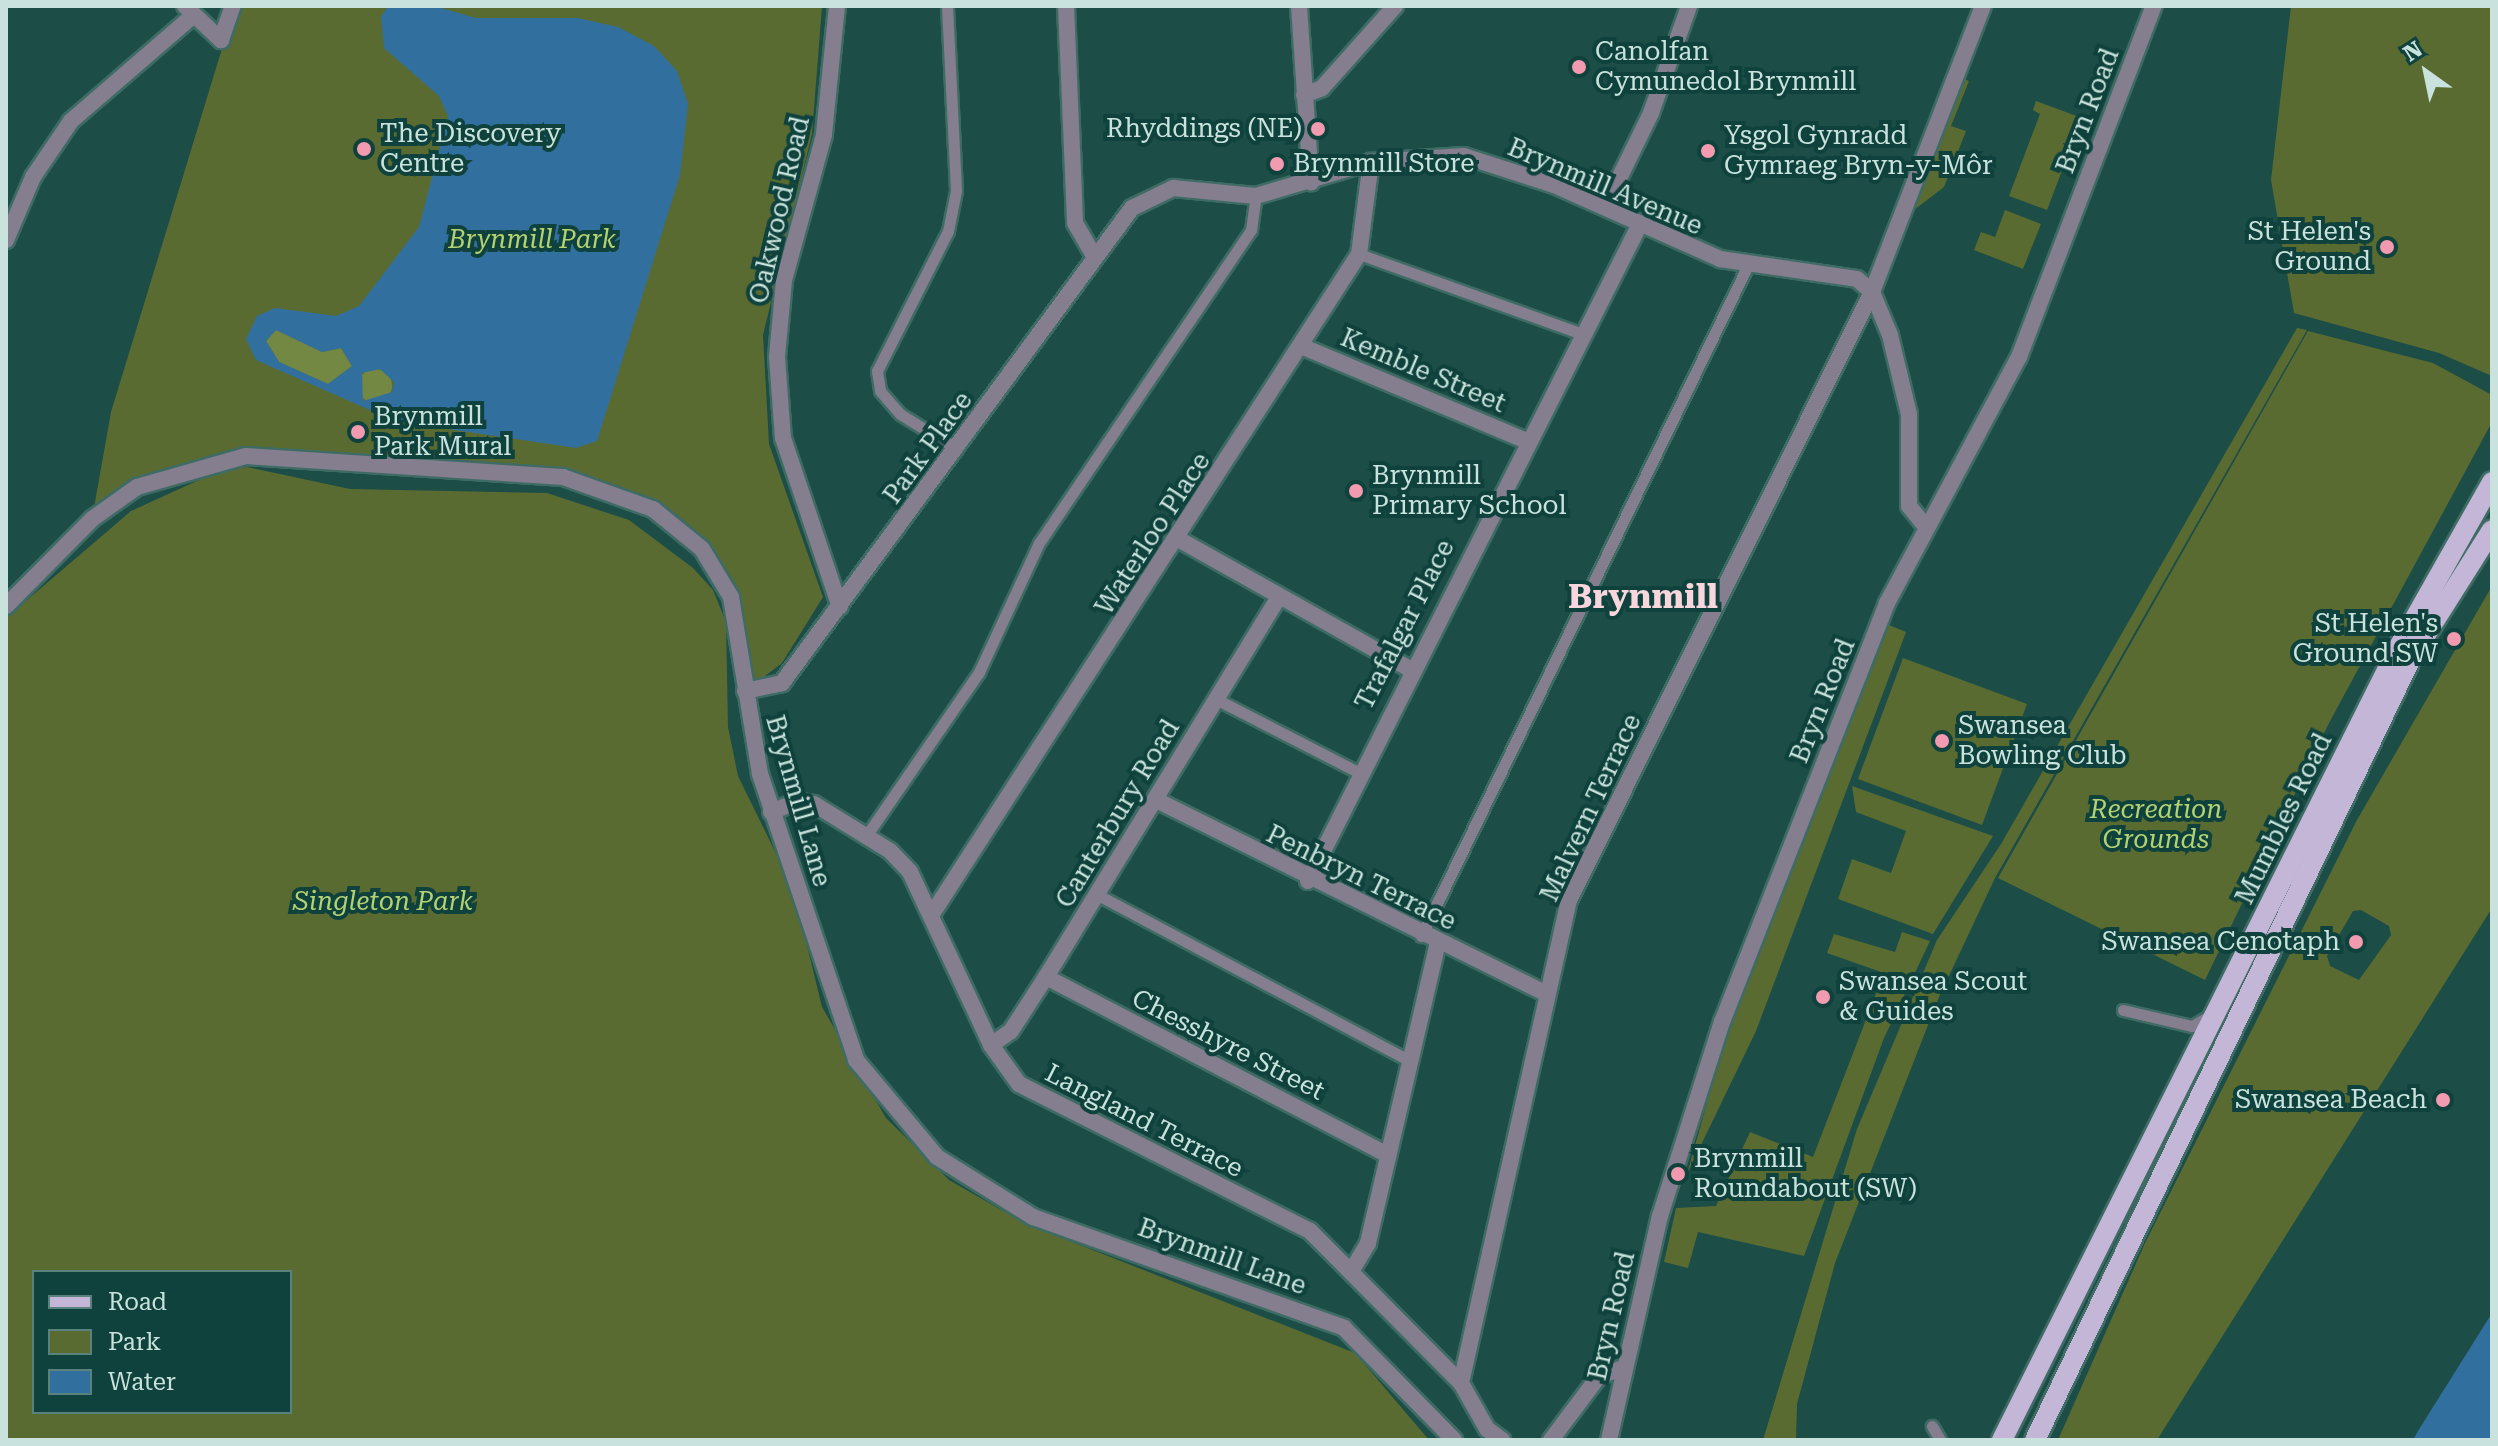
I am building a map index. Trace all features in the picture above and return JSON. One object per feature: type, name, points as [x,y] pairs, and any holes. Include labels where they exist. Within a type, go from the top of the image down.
[{"type":"main road","name":"Mumbles Road","points":[[2002,1440],[2390,664],[2492,482]]},
{"type":"main road","name":"Mumbles Road","points":[[2035,1440],[2411,658],[2492,530]]},
{"type":"street","points":[[6,240],[33,177],[71,121],[189,10],[221,40],[233,6]]},
{"type":"street","name":"Oakwood Road","points":[[837,6],[824,135],[784,280],[777,357],[783,438],[840,607]]},
{"type":"street","points":[[1066,6],[1075,223],[1095,257]]},
{"type":"street","points":[[1299,6],[1311,183]]},
{"type":"street","points":[[1304,95],[1322,88],[1395,6]]},
{"type":"street","points":[[1605,207],[1651,113],[1689,6]]},
{"type":"street","name":"Malvern Terrace","points":[[1461,1383],[1569,900],[1872,292],[1983,6]]},
{"type":"street","name":"Bryn Road","points":[[1609,1440],[1660,1216],[1722,1022],[1887,603],[2019,357],[2154,6]]},
{"type":"street","name":"Brynmill Avenue","points":[[1132,208],[1173,188],[1256,196],[1311,183],[1371,162],[1464,156],[1605,207],[1683,247],[1749,263],[1833,272],[1872,292]]},
{"type":"street","name":"Waterloo Place","points":[[932,914],[1178,539],[1359,254],[1371,162]]},
{"type":"street","name":"Park Place","points":[[745,691],[782,683],[1132,208]]},
{"type":"street","name":"Trafalgar Place","points":[[1308,881],[1358,772],[1525,440],[1640,224]]},
{"type":"street","points":[[1872,292],[1909,414],[1909,506],[1926,527]]},
{"type":"street","name":"Kemble Street","points":[[1301,346],[1525,440]]},
{"type":"street","name":"Brynmill Lane","points":[[6,606],[92,519],[137,487],[188,467],[246,456],[563,477],[653,509],[702,549],[731,597],[745,691],[771,812],[856,1060],[937,1157],[1033,1217],[1344,1328],[1454,1440]]},
{"type":"street","points":[[1178,539],[1277,600],[1410,669]]},
{"type":"street","name":"Canterbury Road","points":[[991,1045],[1011,1031],[1046,977],[1156,800],[1214,698],[1277,600]]},
{"type":"street","name":"Penbryn Terrace","points":[[1156,800],[1308,881],[1546,994]]},
{"type":"street","name":"Langland Terrace","points":[[771,812],[798,801],[814,804],[866,836],[910,872],[991,1045],[1019,1084],[1310,1231],[1461,1383],[1487,1429],[1502,1440]]},
{"type":"street","points":[[1352,1270],[1368,1243],[1408,1060],[1438,943]]},
{"type":"street","name":"Chesshyre Street","points":[[1046,977],[1388,1155]]},
{"type":"street","points":[[1551,1440],[1599,1376],[1624,1368]]},
{"type":"lane","points":[[947,6],[956,191],[948,231],[877,371],[880,391],[900,414],[957,449]]},
{"type":"lane","points":[[866,836],[979,672],[1039,543],[1251,230],[1256,196]]},
{"type":"lane","points":[[1359,254],[1582,334]]},
{"type":"lane","points":[[1421,936],[1749,263]]},
{"type":"lane","points":[[1214,698],[1358,772]]},
{"type":"lane","points":[[1098,895],[1408,1060]]},
{"type":"lane","points":[[2123,1010],[2192,1026],[2219,1010]]},
{"type":"lane","points":[[1932,1426],[1940,1440]]},
{"type":"green space","name":"Brynmill Park","points":[[235,6],[822,6],[812,134],[763,335],[769,444],[823,597],[782,663],[745,691],[731,597],[702,549],[653,509],[563,477],[246,456],[188,467],[92,519],[111,412]]},
{"type":"green space","name":"St Helen's Ground","points":[[2291,6],[2492,6],[2492,376],[2439,353],[2294,313],[2271,180]]},
{"type":"green space","points":[[1958,77],[1969,81],[1951,126],[1966,131],[1944,187],[1910,213]]},
{"type":"green space","points":[[2036,101],[2082,118],[2047,210],[2009,196],[2040,114],[2033,110]]},
{"type":"green space","points":[[2005,210],[2041,224],[2023,269],[1974,250],[1981,232],[1995,237]]},
{"type":"green space","points":[[2297,328],[2307,330],[1995,878],[1939,997],[1835,1263],[1797,1404],[1796,1440],[1763,1440],[1857,1129],[1937,940],[2001,844]]},
{"type":"green space","points":[[276,330],[322,352],[341,348],[352,366],[328,384],[279,362],[266,341]]},
{"type":"green space","name":"Recreation Grounds","points":[[2308,331],[2433,363],[2492,395],[2492,422],[2329,723],[2205,980],[1998,878]]},
{"type":"green space","points":[[375,369],[387,374],[392,386],[387,398],[375,403],[363,398],[358,386],[363,374]]},
{"type":"green space","name":"Singleton Park","points":[[247,467],[350,489],[547,493],[629,520],[693,568],[713,590],[726,622],[728,727],[738,776],[793,888],[822,1007],[886,1118],[949,1180],[1024,1223],[1355,1353],[1429,1440],[6,1440],[6,618],[131,511],[221,470]]},
{"type":"green space","points":[[2492,586],[2492,908],[2157,1440],[2058,1440],[2145,1243],[2357,820]],"holes":[[[2361,910],[2389,926],[2391,935],[2359,980],[2330,966],[2327,956],[2353,911]]]},
{"type":"green space","points":[[1889,625],[1906,632],[1756,1031],[1687,1174],[1728,1028]]},
{"type":"green space","name":"Swansea Bowling Club","points":[[1903,658],[2027,704],[1982,825],[1858,779]]},
{"type":"green space","points":[[1852,786],[1993,836],[1933,934],[1838,899],[1852,859],[1891,873],[1906,831],[1856,812]]},
{"type":"green space","points":[[1902,932],[1930,941],[1884,1038],[1804,1256],[1698,1232],[1688,1268],[1664,1262],[1676,1208],[1716,1206],[1750,1132],[1813,1157],[1884,973],[1827,953],[1834,934],[1895,952]]},
{"type":"water","points":[[388,6],[434,6],[476,18],[578,18],[618,27],[654,46],[677,71],[688,104],[680,175],[597,441],[576,448],[395,421],[256,360],[246,339],[257,316],[275,308],[336,316],[359,306],[419,227],[448,116],[439,96],[384,48],[381,17]],"holes":[[[276,330],[322,352],[341,348],[352,366],[328,384],[279,362],[266,341]],[[380,369],[394,382],[392,392],[363,401],[362,373]]]},
{"type":"water","points":[[2492,1313],[2492,1440],[2413,1440],[2418,1431]]},
{"type":"place","name":"Canolfan Cymunedol Brynmill","points":[[1579,67]]},
{"type":"place","name":"Rhyddings (NE)","points":[[1318,129]]},
{"type":"place","name":"The Discovery Centre","points":[[364,149]]},
{"type":"place","name":"Ysgol Gynradd Gymraeg Bryn-y-Môr","points":[[1708,151]]},
{"type":"place","name":"Brynmill Store","points":[[1277,164]]},
{"type":"place","name":"St Helen's Ground","points":[[2387,247]]},
{"type":"place","name":"Brynmill Park Mural","points":[[358,432]]},
{"type":"place","name":"Brynmill Primary School","points":[[1356,491]]},
{"type":"place","name":"St Helen's Ground SW","points":[[2454,639]]},
{"type":"place","name":"Swansea Bowling Club","points":[[1942,741]]},
{"type":"place","name":"Swansea Cenotaph","points":[[2356,942]]},
{"type":"place","name":"Swansea Scout & Guides","points":[[1823,997]]},
{"type":"place","name":"Swansea Beach","points":[[2443,1100]]},
{"type":"place","name":"Brynmill Roundabout (SW)","points":[[1678,1174]]},
{"type":"district","name":"Brynmill","points":[[1643,597]]}]
